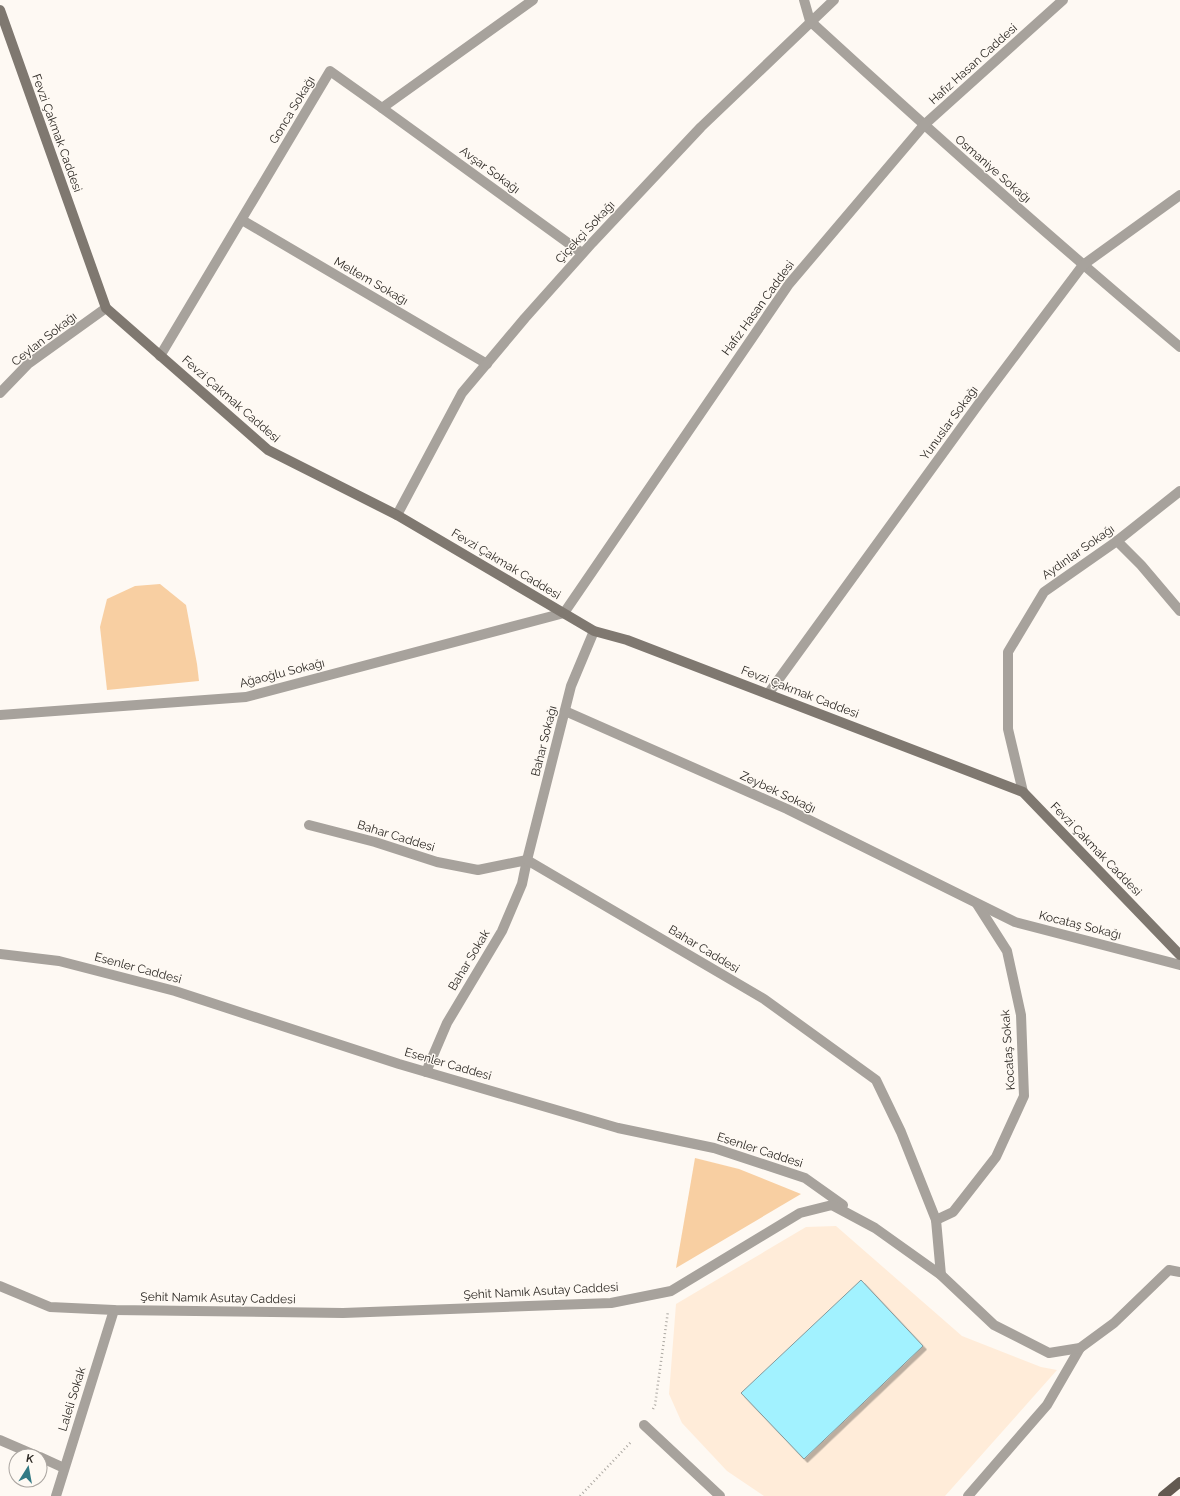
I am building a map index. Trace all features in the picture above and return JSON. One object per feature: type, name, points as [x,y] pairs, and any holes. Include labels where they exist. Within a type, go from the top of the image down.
[{"type":"main road","name":"Fevzi Çakmak Caddesi","points":[[0,10],[106,308],[268,450],[397,515],[594,631],[627,640],[1023,792],[1180,955]]},
{"type":"main road","points":[[1163,1496],[1180,1482]]},
{"type":"street","points":[[382,108],[533,0]]},
{"type":"street","points":[[804,0],[810,21]]},
{"type":"street","name":"Çiçekçi Sokağı","points":[[397,515],[462,393],[486,364],[582,253],[701,127],[810,21],[834,0]]},
{"type":"street","name":"Hafız Hasan Caddesi","points":[[564,613],[789,284],[924,126],[1063,0]]},
{"type":"street","name":"Osmaniye Sokağı","points":[[810,21],[924,126],[1083,265],[1180,347]]},
{"type":"street","name":"Gonca Sokağı","points":[[160,356],[330,71],[382,108]]},
{"type":"street","name":"Avşar Sokağı","points":[[382,108],[582,253]]},
{"type":"street","name":"Yunuslar Sokağı","points":[[768,694],[980,402],[1083,265],[1180,195]]},
{"type":"street","name":"Meltem Sokağı","points":[[242,220],[486,364]]},
{"type":"street","name":"Ceylan Sokağı","points":[[0,393],[28,364],[106,308]]},
{"type":"street","name":"Aydınlar Sokağı","points":[[1023,792],[1008,729],[1008,652],[1044,592],[1117,541],[1180,491]]},
{"type":"street","points":[[1117,541],[1141,565],[1180,611]]},
{"type":"street","name":"Ağaoğlu Sokağı","points":[[0,715],[246,697],[564,613]]},
{"type":"street","name":"Bahar Sokağı","points":[[527,860],[571,686],[594,631]]},
{"type":"street","name":"Zeybek Sokağı","points":[[564,711],[787,809],[977,904]]},
{"type":"street","name":"Bahar Caddesi","points":[[309,825],[375,842],[437,862],[478,870],[527,860],[764,1000],[876,1080],[901,1132],[936,1220],[941,1275]]},
{"type":"street","name":"Bahar Sokak","points":[[426,1072],[447,1023],[502,931],[522,884],[527,860]]},
{"type":"street","name":"Kocataş Sokağı","points":[[977,904],[1014,922],[1180,964]]},
{"type":"street","name":"Kocataş Sokak","points":[[936,1220],[953,1212],[996,1157],[1024,1096],[1021,1015],[1007,951],[977,904]]},
{"type":"street","name":"Esenler Caddesi","points":[[0,954],[59,961],[175,991],[426,1072],[618,1128],[714,1148],[804,1178],[875,1228]]},
{"type":"street","name":"Şehit Namık Asutay Caddesi","points":[[0,1286],[50,1308],[114,1310],[221,1310],[344,1313],[611,1303],[671,1291],[800,1213],[832,1205],[875,1228],[941,1275],[994,1325],[1049,1352],[1080,1348]]},
{"type":"street","points":[[968,1496],[1047,1405],[1080,1348],[1114,1322],[1169,1270],[1180,1272]]},
{"type":"street","name":"Laleli Sokak","points":[[56,1496],[114,1310]]},
{"type":"street","points":[[644,1425],[720,1496]]},
{"type":"street","points":[[0,1440],[18,1448]]},
{"type":"street","points":[[48,1461],[64,1468]]},
{"type":"path","points":[[580,1496],[639,1435],[656,1405],[671,1291]]},
{"type":"shaded area","points":[[160,584],[186,605],[199,681],[107,690],[100,627],[107,599],[135,586]]},
{"type":"shaded area","points":[[695,1158],[739,1169],[801,1194],[676,1268]]},
{"type":"shaded area","points":[[836,1226],[962,1336],[1041,1367],[1057,1370],[945,1496],[764,1496],[727,1471],[682,1423],[669,1394],[676,1304],[806,1227]]},
{"type":"building","points":[[861,1280],[923,1346],[804,1459],[741,1393]]}]
